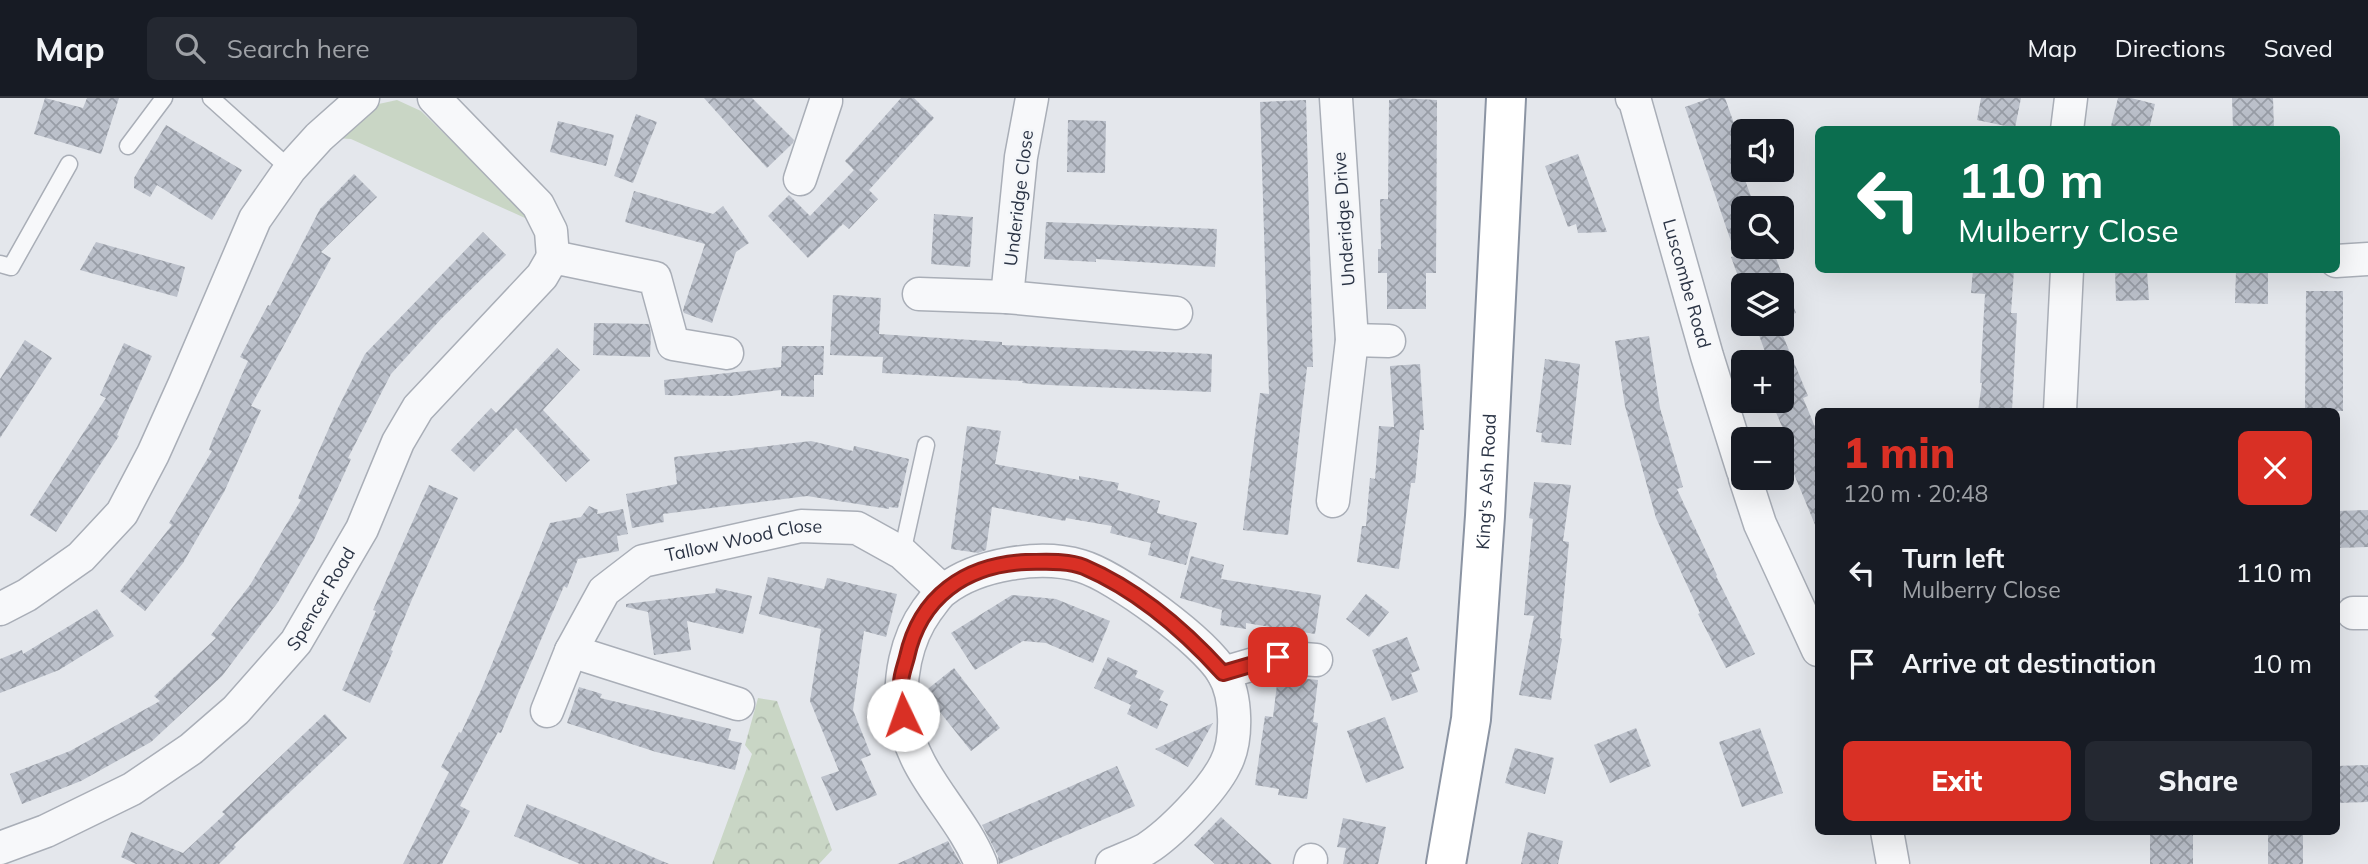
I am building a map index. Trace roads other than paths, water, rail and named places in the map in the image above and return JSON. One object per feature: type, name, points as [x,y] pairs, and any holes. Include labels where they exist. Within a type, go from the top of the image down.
[{"type":"highway","name":"King's Ash Road","points":[[1446,864],[1471,719],[1485,516],[1506,98]]},
{"type":"street","points":[[0,609],[27,595],[81,557],[122,513],[153,454],[255,219],[290,169],[318,137],[363,98]]},
{"type":"street","points":[[434,98],[538,205],[551,231],[553,257],[655,278],[673,344],[727,353]]},
{"type":"street","name":"Underidge Close","points":[[1007,297],[1021,157],[1032,98]]},
{"type":"street","name":"Underidge Drive","points":[[1333,501],[1352,340],[1336,98]]},
{"type":"street","name":"Luscombe Road","points":[[1632,98],[1731,431]]},
{"type":"street","points":[[2068,126],[2071,98]]},
{"type":"street","points":[[800,179],[826,99]]},
{"type":"street","name":"Spencer Road","points":[[0,848],[46,831],[132,789],[191,749],[236,710],[296,642],[362,529],[398,442],[418,408],[542,275],[553,257]]},
{"type":"street","points":[[2340,261],[2368,259]]},
{"type":"street","points":[[2060,408],[2067,273]]},
{"type":"street","points":[[919,294],[1007,297],[1176,313]]},
{"type":"street","points":[[1352,340],[1389,341]]},
{"type":"street","points":[[1749,490],[1760,524],[1815,643]]},
{"type":"street","name":"Tallow Wood Close","points":[[547,710],[572,651],[604,591],[643,561],[801,526],[858,528],[902,552],[942,590]]},
{"type":"street","points":[[981,864],[972,842],[938,796],[912,751],[903,715],[901,682],[916,626],[942,590],[975,573],[1008,563],[1046,562],[1081,566],[1121,586],[1165,616],[1223,673],[1234,704],[1234,733],[1226,765],[1148,857],[1112,864]]},
{"type":"street","points":[[572,651],[738,704]]},
{"type":"street","points":[[1223,673],[1278,657],[1316,660]]},
{"type":"street","points":[[1888,835],[1893,864]]},
{"type":"lane","points":[[128,146],[164,98]]},
{"type":"lane","points":[[211,98],[290,169]]},
{"type":"lane","points":[[0,264],[11,267],[69,164]]},
{"type":"lane","points":[[902,552],[926,445]]}]
